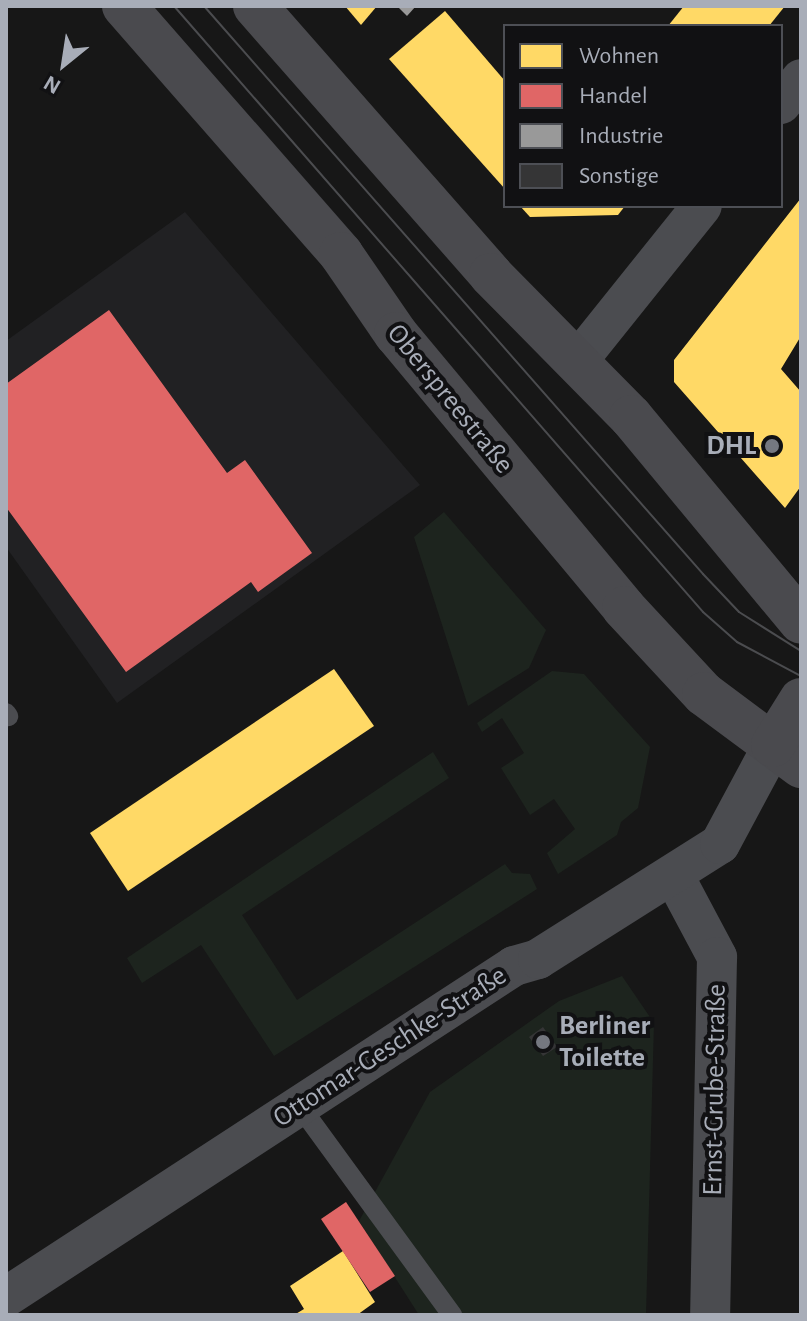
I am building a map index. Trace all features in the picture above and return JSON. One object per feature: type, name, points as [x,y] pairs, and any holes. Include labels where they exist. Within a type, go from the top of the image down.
[{"type":"main road","name":"Oberspreestraße","points":[[124,6],[341,254],[396,334],[624,608],[704,694],[787,756]]},
{"type":"main road","points":[[255,6],[491,275],[631,417],[801,622]]},
{"type":"main road","name":"Ottomar-Geschke-Straße","points":[[787,756],[801,700]]},
{"type":"street","points":[[783,102],[801,79]]},
{"type":"street","points":[[576,363],[700,208]]},
{"type":"street","name":"Ottomar-Geschke-Straße","points":[[6,1297],[514,966],[538,959],[674,876],[720,844],[787,756]]},
{"type":"street","name":"Ernst-Grube-Straße","points":[[674,876],[717,957],[710,1315]]},
{"type":"lane","points":[[299,1105],[452,1315]]},
{"type":"shaded area","points":[[185,212],[420,485],[117,703],[6,547],[6,341]]},
{"type":"shaded area","points":[[444,512],[546,630],[529,668],[468,706],[414,537]]},
{"type":"shaded area","points":[[552,671],[584,674],[650,747],[638,808],[621,822],[617,835],[558,874],[547,853],[575,829],[554,799],[530,815],[501,768],[524,753],[502,718],[482,732],[477,723]]},
{"type":"shaded area","points":[[433,752],[449,778],[242,915],[297,1000],[505,864],[512,873],[530,874],[537,889],[274,1056],[201,945],[142,983],[127,958]]},
{"type":"shaded area","points":[[622,976],[654,1023],[646,1315],[419,1315],[359,1221],[430,1092],[559,1001]]},
{"type":"building: Wohnen","points":[[345,6],[377,6],[361,25]]},
{"type":"building: Wohnen","points":[[684,6],[785,6],[771,24],[670,24]]},
{"type":"building: Wohnen","points":[[445,11],[503,79],[503,187],[389,59]]},
{"type":"building: Wohnen","points":[[801,198],[801,336],[781,369],[801,392],[801,486],[785,508],[674,382],[674,360]]},
{"type":"building: Wohnen","points":[[522,208],[623,208],[618,215],[530,217]]},
{"type":"building: Wohnen","points":[[334,669],[374,726],[128,891],[90,833]]},
{"type":"building: Wohnen","points":[[343,1251],[375,1302],[357,1315],[294,1315],[304,1309],[290,1286]]},
{"type":"building: Handel","points":[[109,310],[227,473],[245,460],[312,553],[258,592],[251,582],[126,672],[6,507],[6,384]]},
{"type":"building: Handel","points":[[346,1202],[395,1276],[370,1292],[321,1219]]},
{"type":"building: Industrie","points":[[397,6],[416,6],[407,16]]},
{"type":"building: Sonstige","name":"Berliner Toilette","points":[[543,1027],[557,1047],[543,1056],[529,1037]]},
{"type":"tram line","points":[[174,6],[703,612],[737,642],[801,676]]},
{"type":"tram line","points":[[204,6],[703,574],[739,612],[801,651]]},
{"type":"place","name":"DHL","points":[[772,446]]},
{"type":"place","name":"Berliner Toilette","points":[[543,1042]]}]
